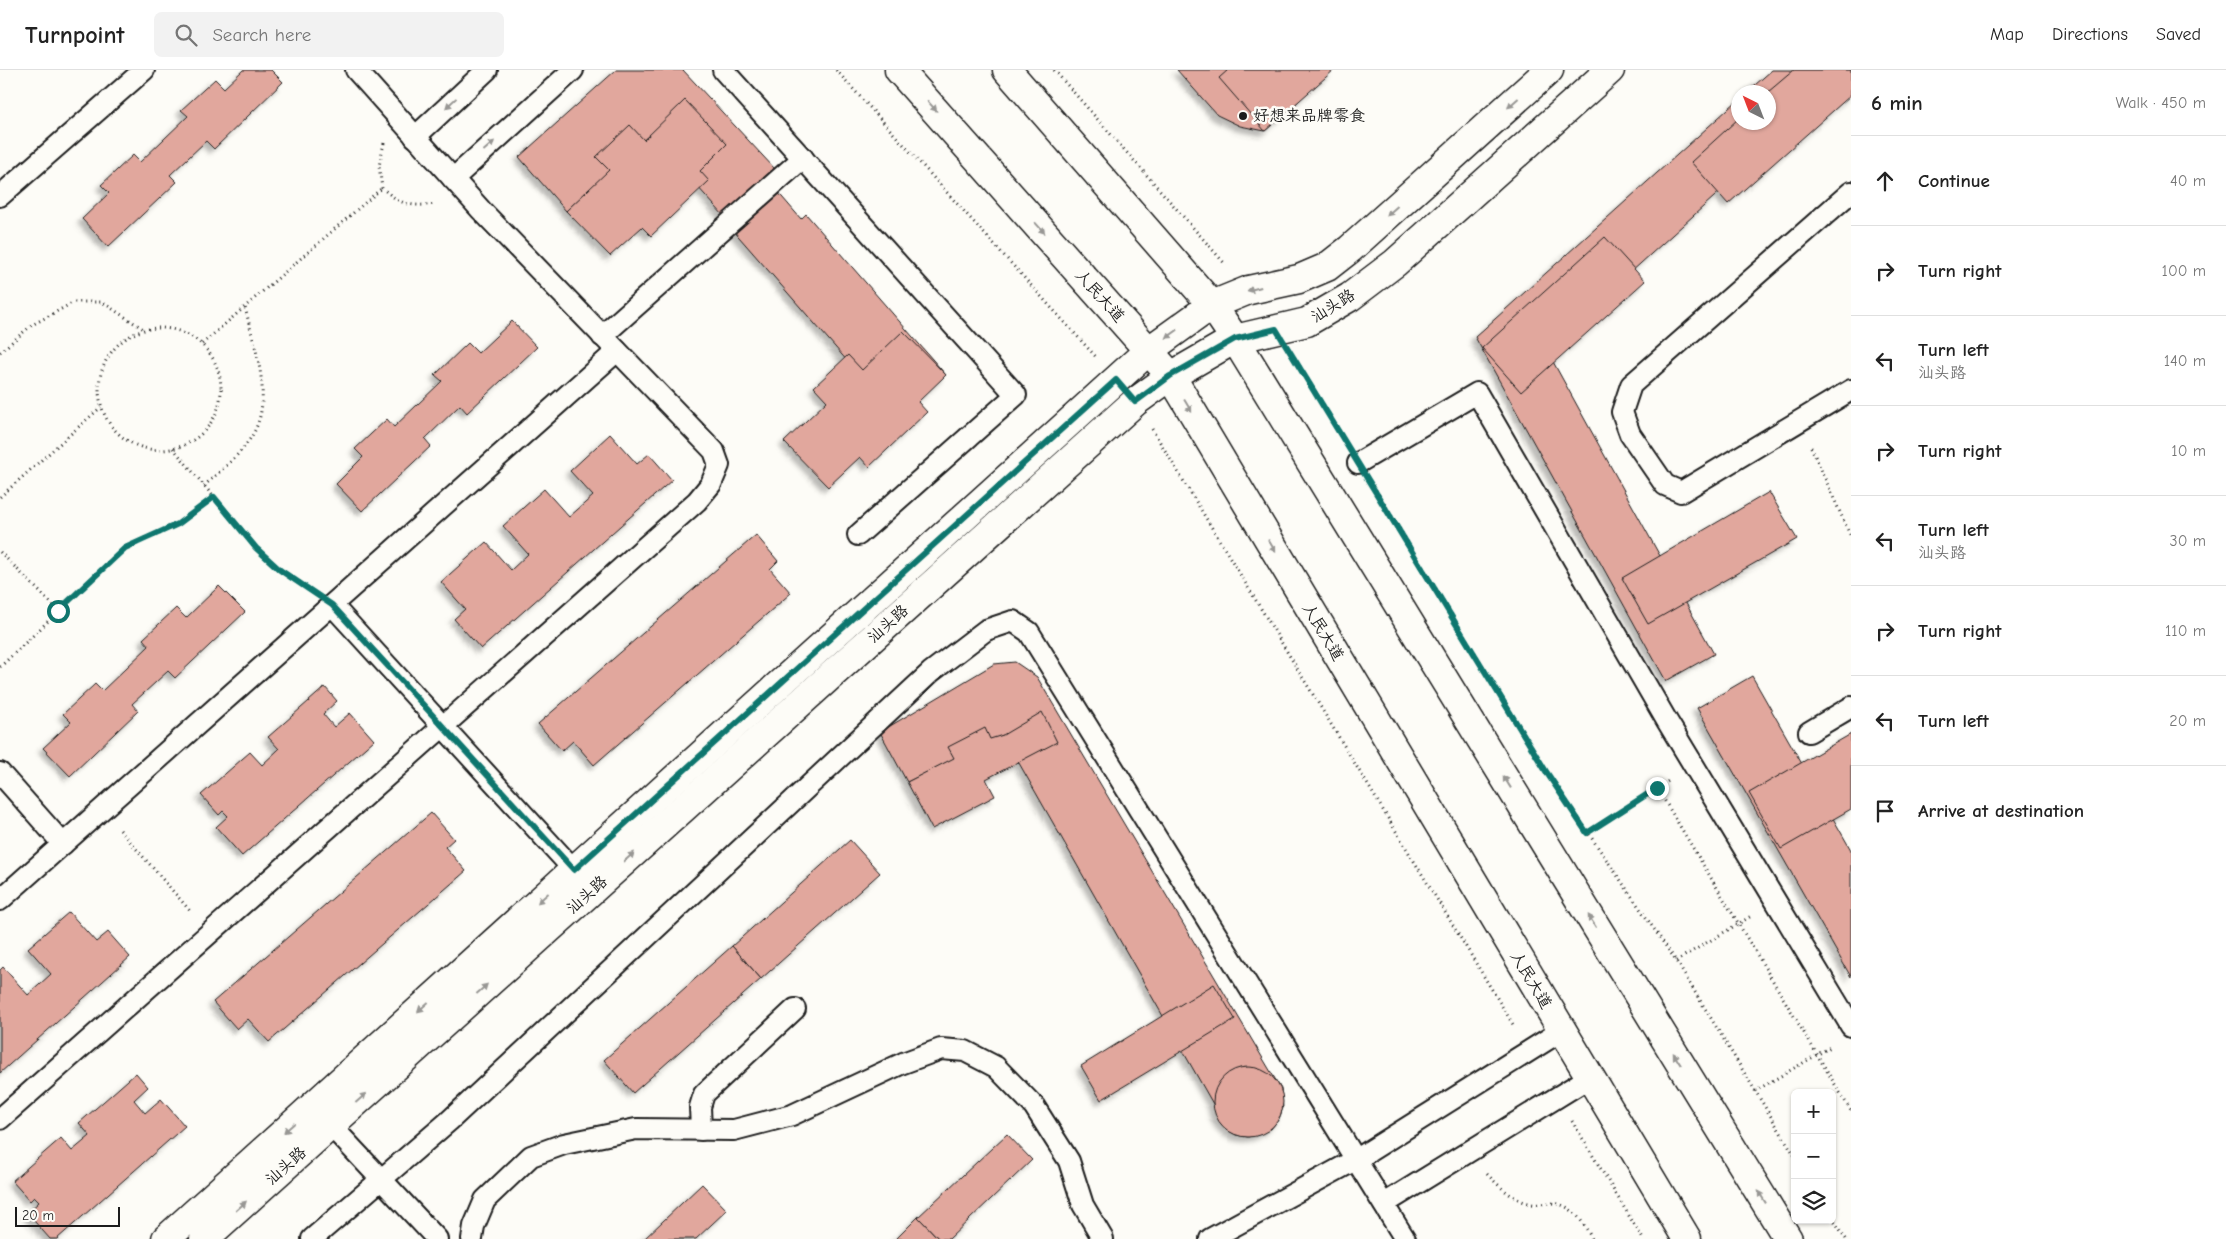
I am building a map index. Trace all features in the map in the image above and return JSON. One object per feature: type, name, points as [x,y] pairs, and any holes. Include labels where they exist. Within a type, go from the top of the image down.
[{"type":"street","name":"人民大道","points":[[899,70],[1170,376],[1687,1239]]},
{"type":"street","points":[[1007,70],[1212,305],[1235,339],[1788,1239]]},
{"type":"street","name":"汕头路","points":[[204,1239],[322,1116],[574,870],[1148,351],[1212,305],[1248,290],[1299,279],[1327,267],[1350,249],[1549,70]]},
{"type":"street","name":"汕头路","points":[[166,1239],[322,1116],[1135,402],[1170,376],[1235,339],[1307,322],[1350,297],[1395,263],[1610,70]]},
{"type":"lane","points":[[0,196],[144,70]]},
{"type":"lane","points":[[0,1118],[697,501],[711,484],[719,465],[714,451],[458,184],[356,70]]},
{"type":"lane","points":[[415,137],[487,70]]},
{"type":"lane","points":[[458,184],[573,70]]},
{"type":"lane","points":[[723,70],[1016,395],[858,535]]},
{"type":"lane","points":[[602,336],[803,158]]},
{"type":"lane","points":[[1851,192],[1631,385],[1622,412],[1630,434],[1665,485],[1681,492],[1851,390]]},
{"type":"lane","points":[[0,900],[617,351]]},
{"type":"lane","points":[[1358,463],[1477,393],[1694,765],[1851,1026]]},
{"type":"lane","points":[[332,605],[574,870]]},
{"type":"lane","points":[[312,1239],[449,1121],[931,672],[986,630],[1013,620],[1029,632],[1405,1239]]},
{"type":"lane","points":[[1809,732],[1851,707]]},
{"type":"lane","points":[[0,773],[63,844]]},
{"type":"lane","points":[[701,1130],[700,1107],[704,1094],[795,1009]]},
{"type":"lane","points":[[1210,1239],[1357,1159],[1561,1031]]},
{"type":"lane","points":[[472,1239],[474,1226],[485,1200],[531,1156],[564,1144],[636,1129],[734,1130],[792,1115],[902,1063],[941,1050],[965,1051],[996,1067],[1034,1106],[1069,1161],[1083,1205],[1104,1239]]},
{"type":"lane","points":[[1384,1204],[1590,1077]]},
{"type":"lane","points":[[322,1116],[437,1239]]},
{"type":"path","points":[[836,70],[1116,380]]},
{"type":"path","points":[[1054,70],[1248,290]]},
{"type":"path","points":[[399,119],[382,145],[379,166],[382,188],[399,202],[421,206],[443,203],[458,184]]},
{"type":"path","points":[[202,344],[382,188]]},
{"type":"path","points":[[0,352],[32,325],[74,302],[102,302],[146,330]]},
{"type":"path","points":[[204,486],[233,459],[251,438],[262,402],[261,385],[244,307]]},
{"type":"path","points":[[172,329],[185,333],[202,344],[214,360],[220,379],[220,400],[213,419],[200,435],[174,448],[163,450],[143,448],[125,439],[110,425],[101,407],[98,387],[102,368],[112,350],[127,337],[146,330],[172,329]]},
{"type":"path","points":[[1276,329],[1547,773],[1676,961],[1791,1150]]},
{"type":"path","points":[[1135,402],[1529,1050]]},
{"type":"path","points":[[0,497],[101,407]]},
{"type":"path","points":[[1799,421],[1851,537]]},
{"type":"path","points":[[174,448],[256,548],[280,570],[332,605]]},
{"type":"path","points":[[0,667],[125,548],[178,524],[214,497]]},
{"type":"path","points":[[0,552],[58,611]]},
{"type":"path","points":[[1587,833],[1694,765]]},
{"type":"path","points":[[1657,788],[1851,1111]]},
{"type":"path","points":[[102,810],[210,933]]},
{"type":"path","points":[[1676,961],[1776,901]]},
{"type":"path","points":[[1755,1091],[1834,1045]]},
{"type":"path","points":[[1557,1096],[1643,1239]]},
{"type":"path","points":[[1467,1153],[1509,1195],[1532,1204],[1553,1203],[1569,1208],[1582,1219],[1592,1239]]},
{"type":"path","points":[[1836,1223],[1846,1239]]},
{"type":"building","points":[[243,70],[271,70],[283,82],[214,149],[206,141],[170,175],[177,182],[108,247],[82,219],[109,193],[101,185],[133,155],[140,162],[188,116],[181,110],[215,79],[224,88]]},
{"type":"building","points":[[616,70],[683,70],[775,169],[724,216],[650,134],[566,211],[519,157]]},
{"type":"building","points":[[1177,70],[1271,70],[1299,101],[1265,131],[1240,126],[1217,115]]},
{"type":"building","points":[[1228,70],[1334,70],[1265,131],[1219,78]]},
{"type":"building","points":[[1772,70],[1851,70],[1851,73],[1546,349],[1714,654],[1666,681],[1475,337],[1731,106],[1731,130],[1776,130],[1776,85],[1755,85]]},
{"type":"building","points":[[1794,70],[1851,70],[1851,95],[1728,204],[1691,162],[1731,125],[1731,130],[1776,130],[1776,85]]},
{"type":"building","points":[[685,100],[727,144],[700,171],[709,181],[651,236],[642,227],[610,256],[566,211],[609,170],[596,157],[630,125],[644,140]]},
{"type":"building","points":[[776,190],[801,219],[806,214],[946,375],[897,418],[732,229]]},
{"type":"building","points":[[1605,237],[1645,281],[1521,392],[1482,348]]},
{"type":"building","points":[[512,321],[537,347],[467,413],[460,405],[425,439],[431,446],[362,511],[336,484],[363,457],[355,449],[387,419],[394,427],[442,381],[435,375],[468,343],[478,353]]},
{"type":"building","points":[[903,331],[946,375],[918,402],[927,412],[869,467],[860,457],[828,487],[784,442],[827,401],[814,387],[848,355],[862,370]]},
{"type":"building","points":[[610,434],[637,464],[649,454],[672,480],[481,649],[454,619],[465,609],[441,582],[486,542],[511,570],[528,554],[503,526],[544,489],[569,517],[593,496],[570,471]]},
{"type":"building","points":[[1769,492],[1797,539],[1648,624],[1622,578]]},
{"type":"building","points":[[756,535],[778,561],[770,569],[791,593],[594,765],[573,741],[562,751],[538,724]]},
{"type":"building","points":[[219,586],[245,612],[175,678],[168,671],[132,704],[138,711],[70,776],[43,748],[71,722],[63,714],[95,684],[102,691],[149,646],[143,639],[176,608],[186,618]]},
{"type":"building","points":[[1015,662],[1037,677],[1281,1089],[1283,1108],[1279,1119],[1271,1129],[1248,1137],[1236,1135],[1220,1123],[1213,1104],[1003,735],[907,782],[880,732],[994,664]]},
{"type":"building","points":[[1752,676],[1851,850],[1851,977],[1697,708]]},
{"type":"building","points":[[325,687],[337,701],[323,714],[334,727],[350,713],[374,740],[242,856],[216,827],[228,816],[223,811],[219,815],[201,795],[250,752],[262,765],[279,749],[268,737]]},
{"type":"building","points":[[1042,712],[1057,742],[986,779],[995,796],[932,829],[907,782],[954,758],[948,747],[985,728],[990,739],[1003,735]]},
{"type":"building","points":[[1851,734],[1851,809],[1781,849],[1749,793]]},
{"type":"building","points":[[431,813],[454,839],[445,847],[466,871],[269,1042],[248,1019],[237,1029],[213,1002]]},
{"type":"building","points":[[850,840],[880,873],[761,979],[732,946]]},
{"type":"building","points":[[69,912],[96,942],[108,932],[130,957],[0,1073],[0,970],[3,967],[28,995],[51,974],[28,948]]},
{"type":"building","points":[[732,946],[761,979],[633,1093],[604,1060]]},
{"type":"building","points":[[1214,984],[1235,1019],[1101,1100],[1081,1066]]},
{"type":"building","points":[[1248,1067],[1261,1070],[1273,1077],[1280,1089],[1283,1102],[1280,1115],[1273,1127],[1261,1134],[1248,1137],[1235,1134],[1223,1127],[1216,1115],[1213,1102],[1216,1089],[1223,1077],[1235,1070]]},
{"type":"building","points":[[136,1073],[148,1087],[134,1100],[145,1113],[161,1099],[185,1126],[57,1239],[50,1239],[27,1213],[39,1202],[34,1197],[30,1201],[12,1181],[61,1138],[72,1151],[90,1136],[79,1123]]},
{"type":"building","points":[[1007,1134],[1032,1160],[949,1239],[939,1239],[918,1217]]},
{"type":"building","points":[[702,1184],[727,1210],[696,1239],[644,1239]]},
{"type":"building","points":[[918,1217],[939,1239],[896,1239]]},
{"type":"place","name":"好想来品牌零食","points":[[1243,116]]},
{"type":"route","points":[[58,611],[125,548],[178,524],[214,497],[256,548],[280,570],[332,605],[574,870],[1116,380],[1135,402],[1170,376],[1235,339],[1276,329],[1547,773],[1587,833],[1657,788]]}]
